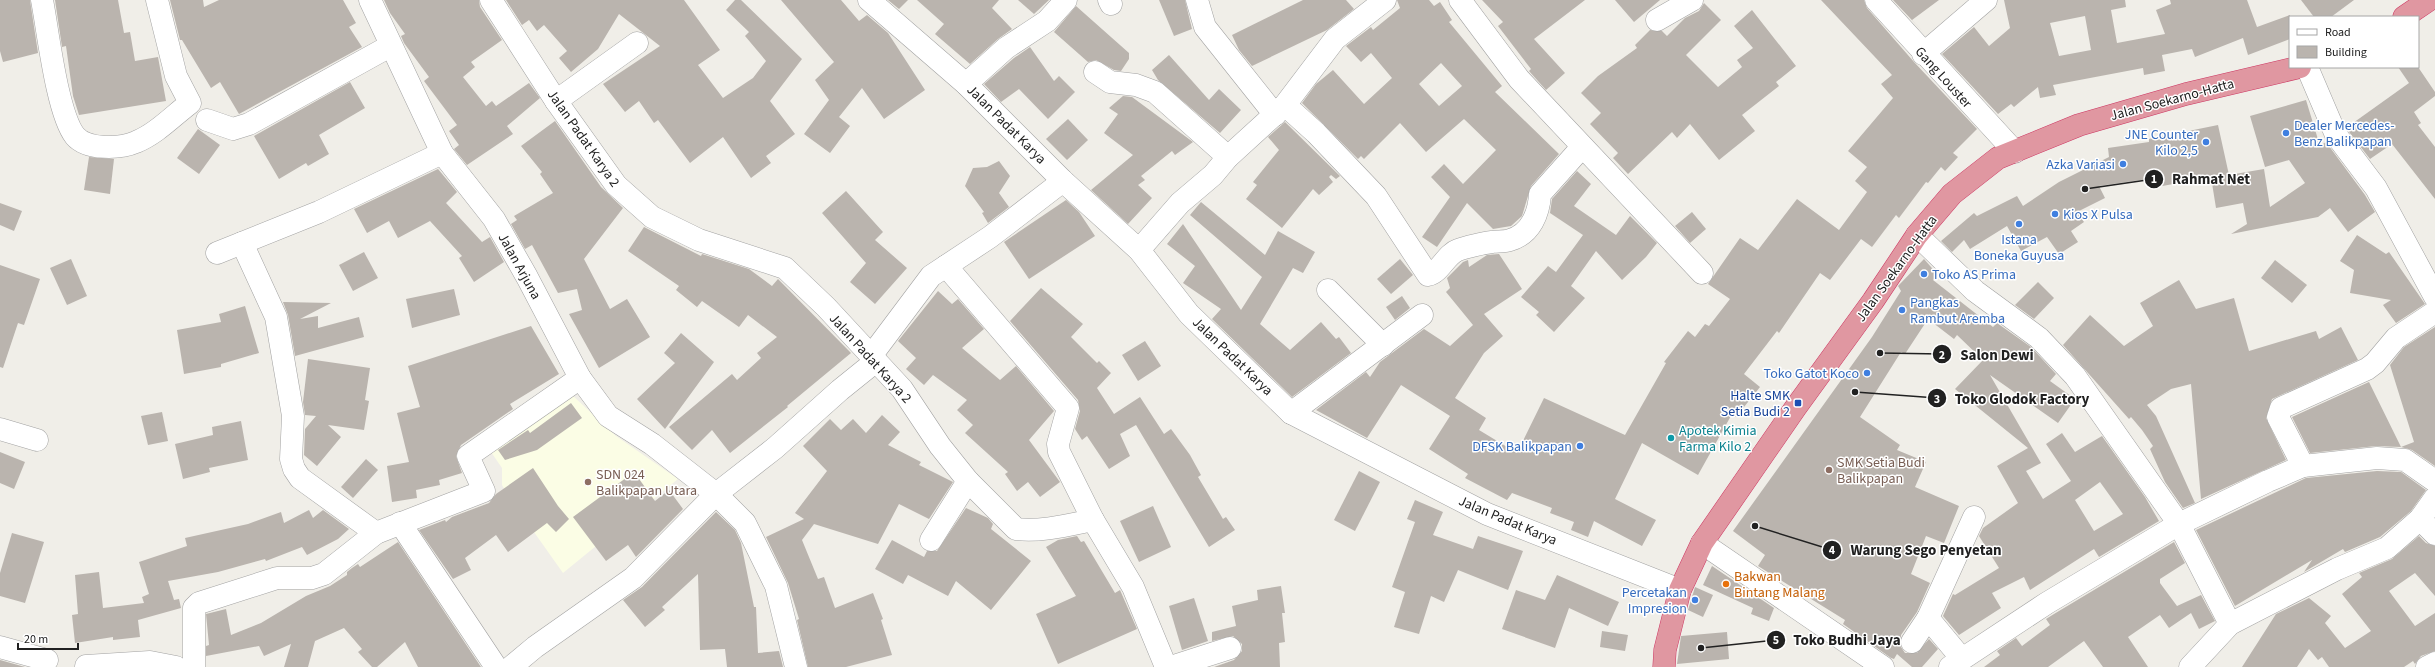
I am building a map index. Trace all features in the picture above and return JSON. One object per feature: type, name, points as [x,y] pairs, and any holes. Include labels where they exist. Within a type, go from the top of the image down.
[{"type":"highway","points":[[2405,16],[2429,0]]},
{"type":"highway","name":"Jalan Soekarno-Hatta","points":[[1664,667],[1665,650],[1680,590],[1702,542],[1796,407],[1873,301],[1917,235],[1952,194],[1975,174],[1998,158],[2079,125],[2186,94],[2296,68]]},
{"type":"street","points":[[42,0],[61,103],[75,136],[88,146],[118,146],[135,143],[190,103],[176,76],[158,0]]},
{"type":"street","name":"Jalan Arjuna","points":[[370,0],[390,46],[442,153],[494,219],[527,277],[580,378],[608,416],[652,444],[716,494],[746,523],[776,586],[796,667]]},
{"type":"street","name":"Jalan Padat Karya 2","points":[[491,0],[544,79],[556,101],[616,185],[652,217],[698,240],[785,268],[902,389],[940,446],[968,481],[1016,528],[1025,530],[1057,527],[1093,520]]},
{"type":"street","name":"Jalan Padat Karya","points":[[869,0],[966,84],[1063,181],[1139,250],[1189,314],[1291,413],[1487,514],[1680,590]]},
{"type":"street","points":[[966,84],[1006,48],[1047,21],[1066,0]]},
{"type":"street","points":[[1197,0],[1205,27],[1280,110],[1316,133],[1376,196],[1428,274],[1432,274],[1449,256],[1458,250],[1491,242],[1510,240],[1527,229],[1534,220],[1540,208],[1540,194],[1582,147]]},
{"type":"street","points":[[1139,250],[1180,202],[1213,175],[1228,157],[1280,110],[1335,39],[1385,0]]},
{"type":"street","points":[[1460,0],[1520,79],[1582,147],[1702,273]]},
{"type":"street","points":[[1657,20],[1692,0]]},
{"type":"street","name":"Gang Louster","points":[[1876,0],[2015,152]]},
{"type":"street","points":[[1924,54],[1986,0]]},
{"type":"street","points":[[556,101],[637,44]]},
{"type":"street","points":[[207,120],[233,129],[249,124],[390,46]]},
{"type":"street","points":[[2307,68],[2336,135],[2376,188],[2435,297]]},
{"type":"street","points":[[1095,72],[1110,82],[1136,85],[1155,92],[1228,157]]},
{"type":"street","points":[[217,253],[319,212],[442,153]]},
{"type":"street","points":[[511,667],[535,647],[633,578],[716,494],[775,448],[874,359],[916,294],[931,276],[990,237],[1063,181]]},
{"type":"street","points":[[1917,235],[1975,291],[2039,338],[2075,376],[2179,524],[2230,624]]},
{"type":"street","points":[[242,243],[276,317],[293,416],[291,459],[294,469],[306,482],[376,533]]},
{"type":"street","points":[[946,266],[1068,408],[1058,444],[1059,452],[1093,520],[1133,588],[1166,667]]},
{"type":"street","points":[[1328,290],[1383,345]]},
{"type":"street","points":[[2303,466],[2278,417],[2281,408],[2366,369],[2378,360],[2396,338],[2435,312]]},
{"type":"street","points":[[1291,413],[1422,315]]},
{"type":"street","points":[[194,667],[194,608],[200,602],[277,578],[312,578],[324,574],[376,533],[484,491],[468,456],[580,378]]},
{"type":"street","points":[[0,428],[36,440]]},
{"type":"street","points":[[1928,618],[1956,663],[2047,603],[2179,524],[2268,481],[2303,466],[2377,458],[2405,460],[2435,481]]},
{"type":"street","points":[[931,540],[968,481]]},
{"type":"street","points":[[2190,667],[2230,624],[2338,569],[2387,548],[2427,526],[2435,498]]},
{"type":"street","points":[[1912,642],[1928,618],[1974,517]]},
{"type":"street","points":[[400,523],[496,667]]},
{"type":"street","points":[[1702,542],[1883,667]]},
{"type":"street","points":[[0,647],[47,660]]},
{"type":"street","points":[[1171,667],[1230,648]]},
{"type":"street","points":[[86,666],[150,662],[176,667]]},
{"type":"street","points":[[2427,667],[2435,663]]},
{"type":"shaded area","name":"SDN 024 Balikpapan Utara","points":[[571,394],[616,436],[678,479],[563,573],[507,494],[502,485],[502,468],[491,452]]},
{"type":"building","points":[[0,0],[30,0],[38,53],[3,62],[0,51]]},
{"type":"building","points":[[55,0],[118,0],[124,33],[130,32],[135,61],[158,57],[166,101],[79,115],[73,96],[66,46],[62,47]]},
{"type":"building","points":[[170,0],[203,0],[204,7],[219,0],[343,0],[356,23],[349,27],[362,47],[239,114],[220,82],[211,88],[182,40],[180,40]]},
{"type":"building","points":[[384,0],[479,0],[480,7],[502,40],[471,62],[475,67],[463,77],[486,106],[492,101],[496,106],[529,83],[540,98],[507,126],[513,134],[467,165],[454,149],[459,145],[449,131],[457,125],[424,81],[429,77],[404,43],[401,36],[405,34],[390,13]]},
{"type":"building","points":[[506,0],[684,0],[720,50],[698,65],[723,98],[753,78],[766,61],[745,36],[749,32],[726,10],[735,0],[741,0],[802,59],[770,101],[795,134],[766,156],[771,163],[751,178],[723,137],[690,163],[658,120],[654,123],[639,101],[625,112],[603,84],[660,46],[619,14],[598,49],[571,72],[559,58],[567,51],[544,25],[537,31],[529,20],[522,25]]},
{"type":"building","points":[[781,0],[841,0],[859,21],[867,15],[888,33],[925,90],[884,119],[862,88],[839,117],[850,126],[830,153],[804,134],[829,100],[815,80],[834,62]]},
{"type":"building","points":[[888,0],[908,0],[899,9]]},
{"type":"building","points":[[917,0],[999,0],[992,8],[1012,29],[998,39],[970,64],[935,34],[944,24]]},
{"type":"building","points":[[1018,0],[1049,0],[1034,14]]},
{"type":"building","points":[[1159,0],[1185,0],[1192,29],[1174,36]]},
{"type":"building","points":[[1303,0],[1346,0],[1354,9],[1327,30],[1252,66],[1239,50],[1232,35]]},
{"type":"building","points":[[1397,0],[1429,0],[1434,6],[1440,2],[1452,20],[1449,22],[1502,86],[1495,92],[1559,154],[1531,186],[1522,216],[1511,226],[1493,229],[1467,203],[1437,247],[1422,237],[1450,197],[1431,177],[1444,164],[1463,184],[1496,150],[1464,119],[1426,152],[1400,123],[1364,159],[1361,156],[1358,159],[1302,103],[1316,84],[1333,70],[1364,104],[1392,78],[1371,53],[1361,62],[1346,46],[1371,27],[1373,30],[1400,8]],"holes":[[[1441,63],[1462,86],[1439,106],[1419,84]]]},
{"type":"building","points":[[1482,0],[1585,0],[1534,39],[1565,73],[1546,90],[1529,71],[1531,69],[1498,26],[1503,22]]},
{"type":"building","points":[[1615,0],[1660,0],[1634,22]]},
{"type":"building","points":[[1821,0],[1864,0],[1867,8],[1914,62],[1977,129],[1953,153],[1958,157],[1945,171],[1941,167],[1928,183],[1926,182],[1899,218],[1896,215],[1872,247],[1861,239],[1830,280],[1820,273],[1779,333],[1777,331],[1744,374],[1760,387],[1736,417],[1732,414],[1698,475],[1642,443],[1615,499],[1656,520],[1642,546],[1594,521],[1588,537],[1571,530],[1574,522],[1550,513],[1552,508],[1512,493],[1507,500],[1465,478],[1468,474],[1429,449],[1450,416],[1401,385],[1367,438],[1316,410],[1366,372],[1370,377],[1380,362],[1424,329],[1450,346],[1473,325],[1446,292],[1450,288],[1447,278],[1463,262],[1468,260],[1469,267],[1487,255],[1499,254],[1522,289],[1484,314],[1503,336],[1484,353],[1455,398],[1486,418],[1479,430],[1517,453],[1544,398],[1625,435],[1666,363],[1664,362],[1688,331],[1695,337],[1705,324],[1709,326],[1730,299],[1708,284],[1740,238],[1758,250],[1797,199],[1839,230],[1867,192],[1855,181],[1867,167],[1848,151],[1893,98],[1881,84],[1892,75]]},
{"type":"building","points":[[1893,0],[1939,0],[1912,20],[1926,35]]},
{"type":"building","points":[[2004,0],[2125,0],[2126,7],[2111,10],[2117,43],[2165,34],[2156,10],[2171,4],[2170,0],[2247,0],[2257,27],[2290,15],[2289,39],[2248,55],[2243,38],[2195,57],[2192,49],[2162,55],[2165,71],[2144,75],[2143,68],[2053,85],[2056,95],[2040,98],[2038,87],[2014,107],[2011,104],[1998,114],[1942,54],[1974,27],[1989,46],[2010,28]],"holes":[[[2085,16],[2091,50],[2059,56],[2050,23]]]},
{"type":"building","points":[[2301,0],[2354,0],[2332,16],[2313,16]]},
{"type":"building","points":[[1704,3],[1721,20],[1686,55],[1718,87],[1742,67],[1737,60],[1753,48],[1734,26],[1752,10],[1796,66],[1776,82],[1779,86],[1742,115],[1755,131],[1719,160],[1690,124],[1677,138],[1672,132],[1628,174],[1613,158],[1618,153],[1590,124],[1601,113],[1581,93],[1598,76],[1637,48],[1635,45],[1650,30],[1662,31],[1667,36],[1685,18],[1699,11]]},
{"type":"building","points":[[1076,6],[1129,53],[1129,59],[1121,71],[1114,70],[1096,60],[1088,62],[1054,32]]},
{"type":"building","points":[[1030,47],[1054,81],[1059,76],[1075,92],[1048,119],[1019,89],[1001,102],[984,84],[1014,58]]},
{"type":"building","points":[[1169,55],[1209,100],[1219,89],[1241,110],[1220,133],[1158,80],[1152,70]]},
{"type":"building","points":[[2399,68],[2419,68],[2435,92],[2435,96],[2414,112],[2421,123],[2418,125],[2435,147],[2435,199],[2392,144],[2370,159],[2346,128],[2409,83]]},
{"type":"building","points":[[350,82],[365,108],[319,135],[329,154],[308,166],[306,163],[279,179],[254,136]]},
{"type":"building","points":[[1123,96],[1132,97],[1193,142],[1175,155],[1172,151],[1141,176],[1145,180],[1138,185],[1152,198],[1128,224],[1091,190],[1133,155],[1104,133],[1118,114],[1109,108]]},
{"type":"building","points":[[2306,100],[2320,146],[2326,142],[2365,195],[2375,212],[2348,232],[2330,208],[2318,217],[2231,234],[2247,224],[2243,203],[2216,208],[2211,177],[2157,187],[2155,178],[2099,186],[2105,198],[2077,212],[2084,222],[2071,231],[2078,242],[2059,254],[2047,237],[2021,251],[2007,226],[1970,249],[1964,240],[1952,252],[1941,241],[1974,213],[1977,216],[2017,196],[2023,206],[2059,182],[2109,157],[2108,148],[2149,142],[2149,139],[2218,125],[2229,175],[2264,169],[2270,207],[2305,183],[2289,160],[2265,167],[2250,116]]},
{"type":"building","points":[[1068,119],[1088,140],[1067,160],[1046,139]]},
{"type":"building","points":[[555,121],[601,187],[623,208],[584,259],[610,309],[627,299],[650,337],[599,368],[569,314],[582,310],[577,289],[558,293],[532,245],[525,249],[511,224],[517,220],[514,216],[553,193],[540,174],[542,172],[521,146]]},
{"type":"building","points":[[1285,122],[1340,176],[1336,179],[1331,175],[1329,177],[1333,182],[1319,195],[1313,189],[1282,228],[1246,199],[1257,185],[1253,182],[1279,150],[1268,137]]},
{"type":"building","points":[[198,129],[220,145],[199,174],[177,158]]},
{"type":"building","points":[[89,157],[114,159],[110,194],[84,190]]},
{"type":"building","points":[[999,161],[1010,176],[999,193],[1009,207],[988,223],[982,213],[984,212],[965,186],[973,168],[987,167]]},
{"type":"building","points":[[438,169],[457,192],[446,203],[482,242],[490,237],[504,262],[474,282],[459,258],[462,256],[430,221],[398,238],[389,221],[367,233],[354,209]]},
{"type":"building","points":[[1577,171],[1591,184],[1574,206],[1616,235],[1630,216],[1657,243],[1646,257],[1622,280],[1596,251],[1571,286],[1585,298],[1554,332],[1536,315],[1539,312],[1521,297],[1548,266],[1556,272],[1583,235],[1550,213],[1552,199]]},
{"type":"building","points":[[846,191],[883,232],[875,240],[907,268],[875,304],[850,282],[866,263],[822,213]]},
{"type":"building","points":[[1066,200],[1079,212],[1095,236],[1029,279],[1004,242]]},
{"type":"building","points":[[1201,202],[1265,255],[1278,231],[1315,252],[1303,273],[1293,268],[1260,324],[1290,350],[1321,322],[1336,339],[1339,337],[1351,353],[1292,397],[1212,319],[1221,309],[1183,283],[1195,266],[1167,244],[1183,224],[1241,310],[1262,277],[1190,215]]},
{"type":"building","points":[[0,203],[22,211],[14,231],[0,225]]},
{"type":"building","points":[[1692,212],[1706,229],[1690,243],[1675,226]]},
{"type":"building","points":[[644,227],[701,256],[702,254],[749,269],[772,286],[778,279],[851,353],[787,406],[788,407],[730,453],[712,430],[692,450],[669,427],[732,374],[737,380],[761,358],[757,353],[777,337],[748,315],[739,327],[702,301],[697,307],[676,290],[679,286],[628,251]]},
{"type":"building","points":[[2357,235],[2386,254],[2389,252],[2425,304],[2396,323],[2383,305],[2391,300],[2350,293],[2354,270],[2340,261]]},
{"type":"building","points":[[364,252],[378,278],[353,291],[339,265]]},
{"type":"building","points":[[71,259],[87,296],[67,305],[50,268]]},
{"type":"building","points":[[1400,259],[1413,275],[1391,294],[1377,279]]},
{"type":"building","points":[[1924,259],[1938,275],[1933,280],[1993,327],[1997,323],[2031,347],[2056,374],[2050,381],[2075,399],[2058,423],[1990,375],[2041,463],[2026,471],[2043,499],[2071,481],[2046,444],[2062,433],[2075,452],[2102,436],[2145,497],[2159,521],[2099,557],[2094,549],[2030,590],[2024,577],[1992,593],[2001,608],[1959,635],[1943,616],[1953,594],[1955,595],[1999,568],[1979,536],[1983,528],[2018,503],[1997,466],[2028,448],[1955,389],[1983,360],[1957,335],[1954,339],[1928,319],[1905,354],[1901,352],[1860,417],[1900,445],[1897,450],[1926,462],[1915,487],[1959,506],[1944,543],[1926,536],[1911,574],[1930,583],[1917,612],[1901,635],[1901,647],[1905,653],[1917,653],[1929,639],[1938,649],[1922,667],[1912,667],[1897,654],[1894,659],[1891,658],[1843,624],[1845,620],[1758,566],[1765,555],[1733,531],[1872,337],[1901,291],[1898,286]],"holes":[[[2100,482],[2123,514],[2094,531],[2075,500]]]},
{"type":"building","points":[[2275,260],[2307,285],[2292,303],[2261,278]]},
{"type":"building","points":[[0,265],[40,279],[24,325],[18,323],[3,368],[0,367]]},
{"type":"building","points":[[2179,280],[2196,309],[2234,298],[2249,351],[2316,331],[2319,339],[2341,327],[2358,360],[2272,399],[2266,418],[2286,460],[2201,499],[2191,384],[2171,389],[2147,405],[2156,416],[2195,503],[2183,508],[2165,482],[2150,449],[2153,446],[2142,430],[2131,417],[2129,419],[2063,345],[2090,315],[2124,346],[2153,326],[2140,303]]},
{"type":"building","points":[[2038,282],[2054,298],[2034,319],[2015,305]]},
{"type":"building","points":[[1041,288],[1083,324],[1071,337],[1097,363],[1099,361],[1111,373],[1097,388],[1114,414],[1140,397],[1164,434],[1171,429],[1190,455],[1201,475],[1198,477],[1223,519],[1226,517],[1235,530],[1209,547],[1136,425],[1120,434],[1130,456],[1109,469],[1087,436],[1082,440],[1075,429],[1080,411],[1078,400],[1010,321]]},
{"type":"building","points":[[454,289],[460,315],[412,328],[406,299]]},
{"type":"building","points":[[938,291],[952,304],[958,299],[984,329],[962,348],[1000,380],[1016,366],[1054,411],[1029,440],[1060,482],[1040,497],[1028,482],[1017,491],[1005,474],[1008,472],[965,433],[973,425],[957,410],[967,400],[933,375],[924,385],[906,369],[916,358],[898,341]]},
{"type":"building","points":[[1402,296],[1410,308],[1395,320],[1386,307]]},
{"type":"building","points":[[283,302],[331,303],[300,319],[318,316],[318,328],[359,317],[364,337],[295,356],[288,315]]},
{"type":"building","points":[[245,306],[259,353],[221,364],[221,367],[184,374],[177,330],[221,322],[219,314]]},
{"type":"building","points":[[531,326],[559,374],[510,404],[513,409],[461,445],[456,456],[462,473],[439,480],[440,485],[416,490],[417,498],[392,502],[387,466],[409,462],[397,413],[420,407],[408,366]]},
{"type":"building","points":[[2435,327],[2435,466],[2412,450],[2401,447],[2414,442],[2390,365],[2404,347]]},
{"type":"building","points":[[681,333],[714,362],[665,429],[637,399],[675,363],[664,353]]},
{"type":"building","points":[[1145,341],[1161,366],[1138,381],[1122,355]]},
{"type":"building","points":[[308,359],[370,368],[365,400],[369,401],[364,430],[328,425],[341,437],[317,466],[304,455],[305,429],[316,416],[305,415],[303,402]]},
{"type":"building","points":[[2369,382],[2401,447],[2376,446],[2310,453],[2292,417]]},
{"type":"building","points":[[571,403],[582,418],[537,450],[505,460],[498,450],[528,430],[530,433]]},
{"type":"building","points":[[162,412],[168,441],[148,445],[141,416]]},
{"type":"building","points":[[882,415],[900,432],[888,445],[921,462],[919,465],[953,482],[929,519],[899,504],[878,544],[814,524],[802,540],[818,579],[824,577],[835,608],[873,593],[883,619],[881,620],[892,655],[846,667],[808,667],[797,620],[799,619],[788,583],[766,537],[804,519],[795,513],[827,471],[803,446],[830,419],[841,430],[853,419],[866,433]]},
{"type":"building","points":[[241,421],[248,460],[209,468],[210,472],[183,479],[175,444],[213,435],[212,427]]},
{"type":"building","points":[[0,452],[25,462],[14,489],[0,483]]},
{"type":"building","points":[[366,459],[378,470],[353,498],[341,487]]},
{"type":"building","points":[[533,468],[558,506],[569,519],[556,532],[547,523],[508,552],[496,535],[465,558],[471,570],[453,579],[419,530],[445,520],[446,522],[452,517],[489,503],[496,494]]},
{"type":"building","points":[[1359,471],[1380,482],[1355,531],[1334,520]]},
{"type":"building","points":[[2377,471],[2401,472],[2426,490],[2411,511],[2380,537],[2345,552],[2343,549],[2304,572],[2312,560],[2235,606],[2196,530],[2306,478]]},
{"type":"building","points":[[634,472],[655,501],[669,490],[683,509],[636,557],[628,545],[606,561],[573,517]]},
{"type":"building","points":[[1415,500],[1443,512],[1433,535],[1473,549],[1478,536],[1523,551],[1508,590],[1458,570],[1444,602],[1431,596],[1419,634],[1394,627],[1405,592],[1392,587],[1415,522],[1407,519]]},
{"type":"building","points":[[1153,506],[1171,547],[1139,562],[1120,521]]},
{"type":"building","points":[[966,508],[988,518],[993,524],[991,529],[1031,561],[991,610],[956,581],[948,596],[908,575],[903,584],[875,569],[892,540],[924,557],[927,551],[937,551]]},
{"type":"building","points":[[309,510],[313,518],[323,510],[349,529],[338,539],[307,555],[302,547],[266,561],[265,559],[218,572],[168,581],[174,600],[179,599],[181,608],[138,620],[140,637],[113,640],[113,637],[75,643],[72,615],[78,614],[75,575],[99,572],[103,608],[144,603],[142,597],[149,594],[139,562],[187,546],[185,538],[248,524],[281,512],[284,523]]},
{"type":"building","points":[[716,512],[735,530],[741,543],[754,607],[756,607],[758,653],[779,651],[783,667],[727,667],[725,649],[700,650],[698,574],[662,607],[665,610],[645,627],[623,600],[642,587]]},
{"type":"building","points":[[12,533],[44,542],[25,603],[0,596],[0,573]]},
{"type":"building","points":[[1077,536],[1081,542],[1084,541],[1115,593],[1120,590],[1137,629],[1058,664],[1036,614],[1076,596],[1046,547],[1058,540]]},
{"type":"building","points":[[2419,536],[2426,543],[2435,546],[2435,596],[2415,573],[2389,591],[2415,626],[2435,613],[2435,651],[2421,656],[2415,664],[2413,661],[2404,667],[2329,667],[2322,657],[2318,660],[2309,649],[2297,667],[2242,667],[2276,614],[2309,598],[2331,616],[2325,623],[2345,648],[2371,631],[2342,594],[2362,577],[2359,573],[2392,559]]},
{"type":"building","points":[[398,542],[481,667],[418,667],[405,642],[377,667],[372,667],[358,652],[362,649],[344,628],[315,641],[308,667],[284,667],[291,644],[264,656],[259,646],[206,656],[206,646],[209,645],[206,614],[226,609],[231,635],[261,623],[306,596],[330,586],[347,575],[347,572],[358,564],[360,567]]},
{"type":"building","points":[[2174,542],[2185,563],[2160,579],[2160,583],[2177,606],[2201,595],[2215,621],[2199,629],[2191,613],[2169,628],[2160,615],[2128,637],[2148,667],[2103,667],[2084,641],[2048,667],[1984,667],[2000,655],[1997,651],[2016,638],[2022,646],[2050,625],[2046,619]]},
{"type":"building","points":[[1712,566],[1774,608],[1769,621],[1751,614],[1753,608],[1703,585]]},
{"type":"building","points":[[1557,575],[1619,602],[1608,626],[1569,608],[1555,648],[1502,629],[1516,590],[1545,600]]},
{"type":"building","points":[[1281,586],[1285,613],[1282,613],[1285,642],[1279,643],[1280,667],[1214,667],[1234,660],[1242,651],[1242,644],[1233,636],[1212,641],[1212,632],[1236,626],[1232,606],[1258,600],[1257,590]]},
{"type":"building","name":"Percetakan Impresion","points":[[1695,587],[1713,595],[1703,617],[1688,610]]},
{"type":"building","points":[[1194,598],[1208,641],[1182,650],[1169,606]]},
{"type":"building","points":[[1602,631],[1628,635],[1625,651],[1600,647]]},
{"type":"building","points":[[1727,632],[1729,659],[1677,664],[1681,636]]},
{"type":"building","points":[[0,660],[25,667],[0,667]]},
{"type":"place","name":"Dealer Mercedes- Benz Balikpapan","points":[[2286,133]]},
{"type":"place","name":"JNE Counter Kilo 2,5","points":[[2206,142]]},
{"type":"place","name":"Azka Variasi","points":[[2123,164]]},
{"type":"place","name":"Rahmat Net","points":[[2085,189]]},
{"type":"place","name":"Kios X Pulsa","points":[[2055,214]]},
{"type":"place","name":"Istana Boneka Guyusa","points":[[2019,224]]},
{"type":"place","name":"Toko AS Prima","points":[[1924,274]]},
{"type":"place","name":"Pangkas Rambut Aremba","points":[[1902,310]]},
{"type":"place","name":"Salon Dewi","points":[[1880,353]]},
{"type":"place","name":"Toko Gatot Koco","points":[[1867,373]]},
{"type":"place","name":"Toko Glodok Factory","points":[[1855,392]]},
{"type":"place","name":"Halte SMK Setia Budi 2","points":[[1798,403]]},
{"type":"place","name":"Apotek Kimia Farma Kilo 2","points":[[1671,438]]},
{"type":"place","name":"DFSK Balikpapan","points":[[1580,446]]},
{"type":"place","name":"SMK Setia Budi Balikpapan","points":[[1829,470]]},
{"type":"place","name":"SDN 024 Balikpapan Utara","points":[[588,482]]},
{"type":"place","name":"Warung Sego Penyetan","points":[[1755,526]]},
{"type":"place","name":"Bakwan Bintang Malang","points":[[1726,584]]},
{"type":"place","name":"Percetakan Impresion","points":[[1695,600]]},
{"type":"place","name":"Toko Budhi Jaya","points":[[1701,648]]}]
